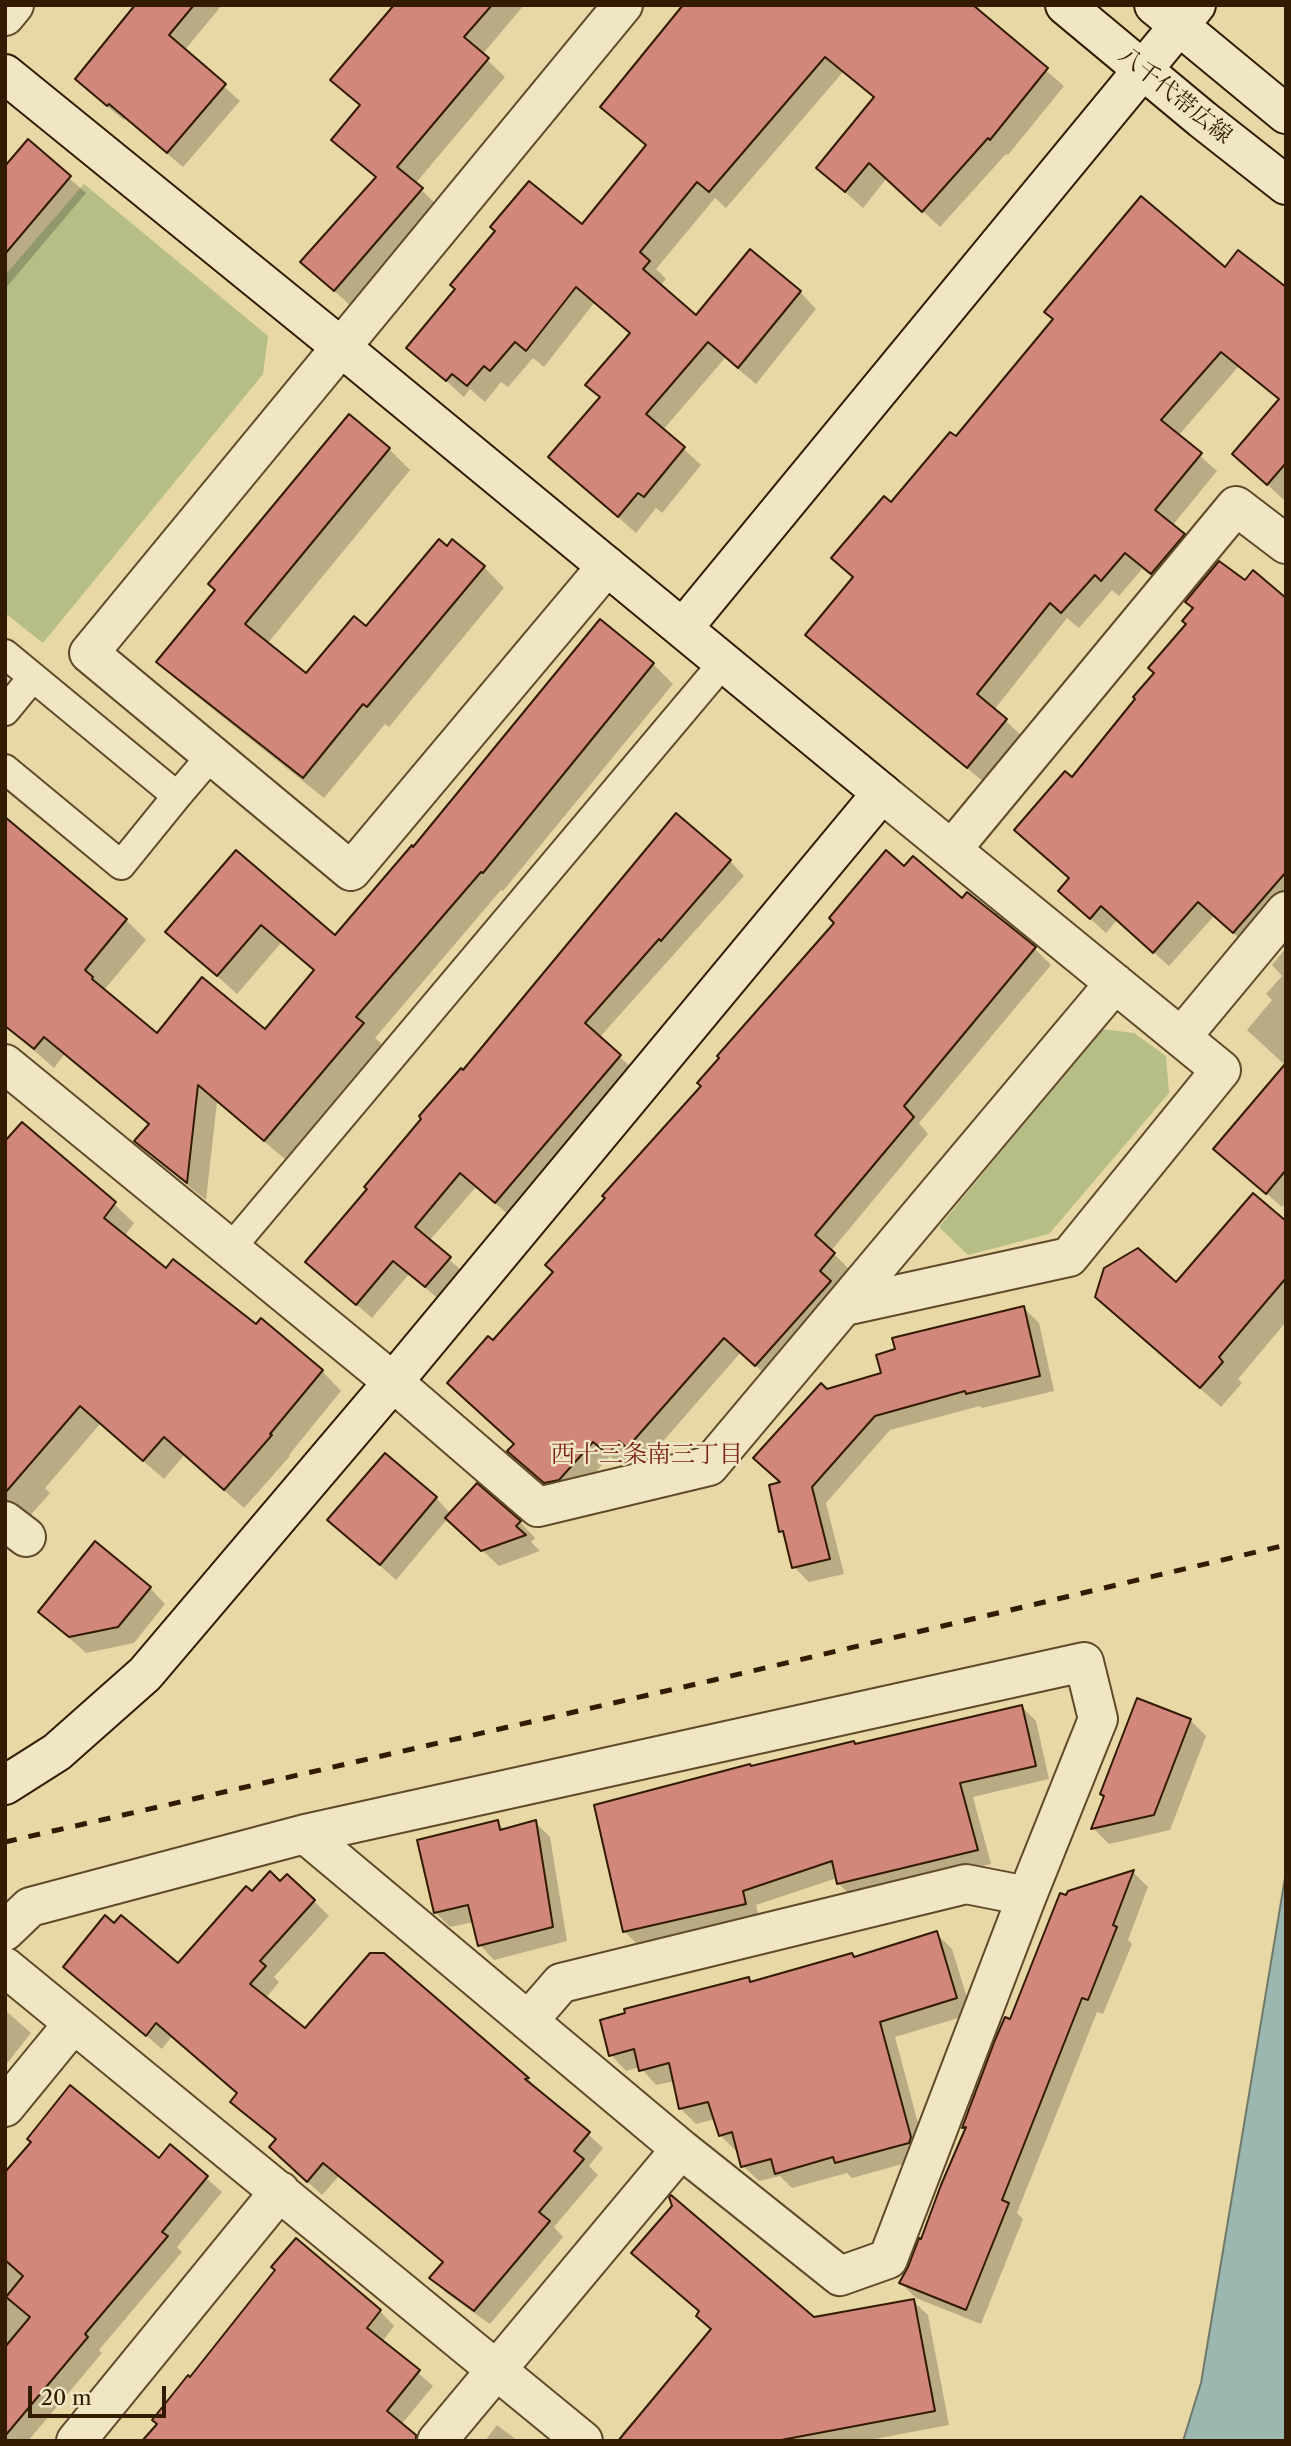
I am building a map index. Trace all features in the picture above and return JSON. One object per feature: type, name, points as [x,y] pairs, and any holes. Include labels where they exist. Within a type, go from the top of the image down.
[{"type":"street","points":[[5,16],[14,5]]},
{"type":"street","points":[[607,566],[351,871],[89,653],[623,5]]},
{"type":"street","name":"八千代帯広線","points":[[1065,5],[1286,185]]},
{"type":"street","points":[[683,628],[1144,71],[1176,12],[1286,114]]},
{"type":"street","points":[[5,74],[1221,1070],[1069,1257],[845,1306]]},
{"type":"street","points":[[952,849],[1236,506],[1286,544]]},
{"type":"street","points":[[5,1785],[57,1752],[145,1674],[393,1382],[882,793]]},
{"type":"street","points":[[1182,1036],[1286,911]]},
{"type":"street","points":[[5,1064],[393,1382],[538,1507],[709,1466],[1115,983]]},
{"type":"street","points":[[5,1931],[30,1907],[306,1835],[1084,1662],[1098,1719],[888,2259],[840,2277],[681,2149],[306,1835]]},
{"type":"street","points":[[528,2021],[561,1983],[966,1884],[1027,1896]]},
{"type":"street","points":[[5,1967],[583,2441]]},
{"type":"street","points":[[5,2107],[74,2024]]},
{"type":"street","points":[[437,2441],[681,2149]]},
{"type":"street","points":[[76,2441],[280,2190]]},
{"type":"lane","points":[[5,654],[177,796]]},
{"type":"lane","points":[[230,1249],[723,663]]},
{"type":"lane","points":[[5,711],[33,677]]},
{"type":"lane","points":[[5,769],[121,865],[211,756]]},
{"type":"green space","points":[[84,184],[268,336],[263,374],[43,643],[5,613],[5,275]]},
{"type":"green space","points":[[1101,1029],[1134,1033],[1166,1056],[1169,1093],[1049,1234],[968,1255],[939,1227]]},
{"type":"water","points":[[1286,1872],[1286,2441],[1183,2441],[1201,2383]]},
{"type":"building","points":[[135,5],[194,5],[169,35],[226,84],[167,153],[75,79]]},
{"type":"building","points":[[394,5],[492,5],[464,37],[489,58],[397,167],[423,188],[334,291],[300,262],[376,177],[331,140],[360,105],[330,80]]},
{"type":"building","points":[[683,5],[973,5],[1048,68],[990,140],[988,138],[922,212],[869,163],[845,192],[816,168],[874,97],[825,57],[709,192],[697,182],[640,252],[650,261],[643,269],[696,315],[750,249],[801,291],[738,368],[708,342],[646,414],[685,447],[644,497],[638,493],[618,517],[548,457],[600,397],[585,385],[630,333],[576,287],[526,351],[515,342],[490,371],[484,366],[467,386],[452,374],[446,381],[406,348],[455,289],[450,285],[495,231],[490,227],[529,181],[582,224],[646,145],[600,107]]},
{"type":"building","points":[[28,139],[71,176],[5,254],[5,166]]},
{"type":"building","points":[[1141,196],[1225,267],[1238,250],[1286,287],[1286,463],[1267,485],[1232,454],[1279,399],[1221,352],[1161,420],[1202,453],[1155,510],[1185,534],[1151,574],[1125,553],[1101,581],[1095,575],[1061,613],[1050,603],[977,694],[1007,719],[967,768],[805,635],[853,577],[831,558],[884,496],[891,502],[950,432],[956,436],[1053,319],[1044,312]]},
{"type":"building","points":[[349,414],[390,448],[245,624],[306,673],[354,616],[366,626],[439,539],[447,546],[452,539],[485,566],[367,707],[363,704],[303,778],[156,662],[215,590],[208,584]]},
{"type":"building","points":[[1219,561],[1245,580],[1253,570],[1286,598],[1286,872],[1233,933],[1198,902],[1153,953],[1101,906],[1090,919],[1058,891],[1069,878],[1014,830],[1065,771],[1072,777],[1135,699],[1133,697],[1154,673],[1148,668],[1186,624],[1182,621],[1193,608],[1185,602]]},
{"type":"building","points":[[600,619],[654,663],[483,873],[481,872],[356,1017],[364,1023],[264,1141],[198,1085],[187,1183],[134,1141],[149,1124],[44,1037],[34,1049],[5,1026],[5,817],[127,919],[85,970],[92,979],[157,1033],[202,977],[265,1029],[314,970],[261,925],[217,976],[165,932],[236,850],[335,935],[412,845],[413,847]]},
{"type":"building","points":[[676,813],[731,860],[585,1023],[621,1055],[495,1203],[460,1173],[415,1227],[451,1257],[425,1287],[393,1261],[356,1305],[305,1262],[367,1189],[364,1187],[421,1119],[419,1116],[461,1068],[463,1070]]},
{"type":"building","points":[[886,850],[904,866],[913,856],[962,898],[967,892],[1036,947],[904,1106],[914,1117],[815,1235],[835,1253],[820,1271],[831,1281],[755,1366],[724,1338],[627,1448],[619,1441],[608,1454],[593,1442],[559,1480],[544,1483],[507,1451],[514,1444],[447,1383],[488,1336],[493,1340],[553,1272],[545,1265],[605,1198],[602,1196],[701,1086],[697,1083],[719,1058],[717,1056],[834,923],[829,918]]},
{"type":"building","points":[[1286,1063],[1286,1170],[1266,1194],[1213,1149]]},
{"type":"building","points":[[22,1122],[116,1202],[104,1218],[166,1268],[173,1259],[256,1324],[261,1318],[323,1370],[224,1490],[164,1437],[143,1461],[80,1406],[5,1493],[5,1141]]},
{"type":"building","points":[[1253,1193],[1286,1221],[1286,1278],[1219,1357],[1223,1362],[1200,1388],[1095,1297],[1104,1268],[1138,1248],[1176,1282]]},
{"type":"building","points":[[1024,1306],[1040,1376],[966,1394],[965,1391],[875,1416],[812,1487],[830,1559],[792,1568],[783,1531],[779,1532],[769,1485],[780,1482],[753,1458],[821,1383],[827,1389],[881,1373],[876,1355],[895,1349],[892,1338]]},
{"type":"building","points":[[385,1453],[437,1497],[380,1565],[327,1520]]},
{"type":"building","points":[[477,1483],[521,1521],[516,1526],[526,1535],[481,1551],[445,1518]]},
{"type":"building","points":[[95,1541],[151,1587],[118,1627],[69,1637],[38,1612]]},
{"type":"building","points":[[1137,1698],[1191,1719],[1154,1815],[1091,1829],[1104,1796],[1100,1794]]},
{"type":"building","points":[[1022,1705],[1036,1766],[960,1783],[978,1850],[837,1884],[832,1861],[743,1891],[746,1904],[623,1932],[594,1805],[750,1764],[751,1766],[854,1741],[855,1744]]},
{"type":"building","points":[[498,1820],[500,1830],[536,1820],[553,1927],[478,1946],[468,1905],[434,1913],[417,1840]]},
{"type":"building","points":[[1134,1870],[1113,1925],[1117,1927],[1088,2000],[1082,1998],[1002,2200],[1009,2203],[966,2310],[899,2283],[919,2238],[921,2239],[966,2127],[962,2128],[995,2040],[1005,2017],[1010,2019],[1060,1893],[1066,1895],[1068,1891]]},
{"type":"building","points":[[270,1871],[280,1881],[287,1874],[315,1900],[260,1961],[266,1966],[250,1984],[305,2028],[370,1953],[384,1953],[529,2078],[525,2079],[590,2132],[574,2151],[584,2159],[539,2212],[550,2221],[474,2311],[429,2278],[443,2262],[323,2163],[307,2182],[269,2147],[276,2139],[230,2102],[237,2093],[156,2023],[146,2036],[63,1967],[105,1915],[114,1923],[121,1915],[178,1963],[246,1886],[252,1891]]},
{"type":"building","points":[[937,1931],[957,1998],[880,2022],[911,2137],[909,2143],[835,2163],[833,2157],[775,2174],[771,2159],[741,2167],[732,2132],[719,2136],[708,2102],[679,2109],[669,2063],[639,2071],[634,2049],[609,2056],[600,2020],[625,2013],[624,2009],[749,1977],[750,1982],[852,1953],[854,1957]]},
{"type":"building","points":[[70,2085],[159,2158],[170,2144],[208,2176],[162,2232],[168,2236],[85,2334],[88,2337],[5,2436],[5,2347],[30,2317],[6,2297],[23,2276],[5,2260],[5,2172],[31,2142],[27,2139]]},
{"type":"building","points":[[671,2195],[814,2317],[914,2299],[935,2411],[776,2441],[618,2441],[711,2329],[696,2316],[699,2311],[631,2253],[672,2206],[669,2197]]},
{"type":"building","points":[[296,2238],[381,2310],[367,2328],[420,2370],[387,2411],[416,2435],[416,2441],[142,2441],[157,2424],[152,2420],[188,2375],[190,2377],[275,2270],[271,2267]]},
{"type":"railway","points":[[5,1842],[714,1680],[1286,1545]]},
{"type":"district","name":"西十三条南三丁目","points":[[647,1455]]}]
